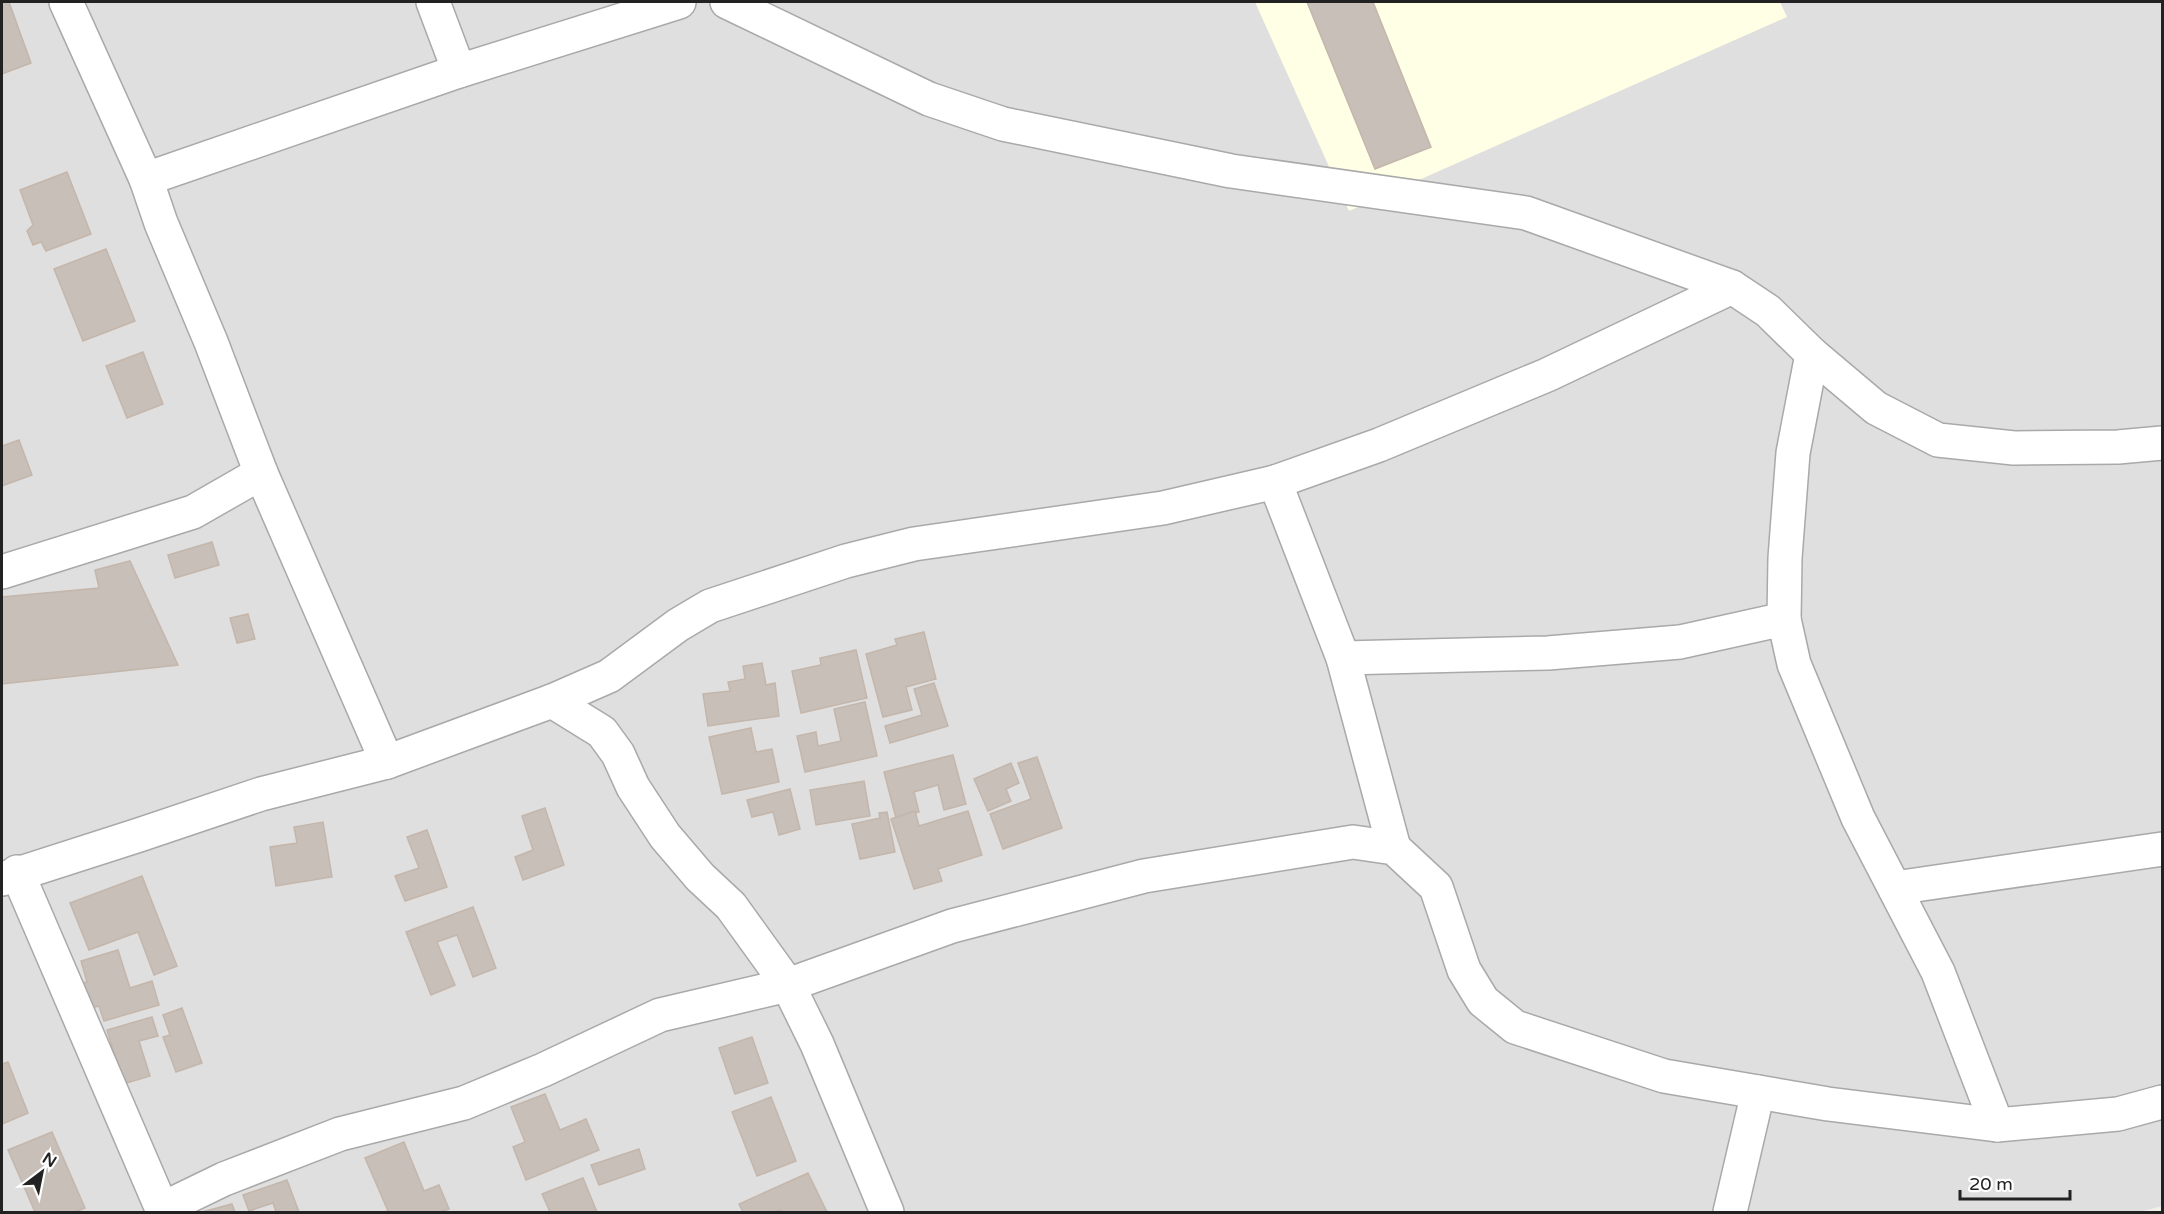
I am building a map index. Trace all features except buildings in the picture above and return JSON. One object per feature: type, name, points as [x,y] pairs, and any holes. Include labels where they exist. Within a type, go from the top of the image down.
[{"type":"street","points":[[66,2],[146,179],[161,223],[211,342],[261,473],[387,762]]},
{"type":"street","points":[[433,2],[459,71]]},
{"type":"street","points":[[146,179],[459,71],[679,2]]},
{"type":"street","points":[[727,2],[929,99],[1003,124],[1231,171],[1526,213],[1732,287],[1768,312],[1812,354],[1876,408],[1938,440],[2014,448],[2118,447],[2163,442]]},
{"type":"street","points":[[1394,848],[1353,842],[1144,876],[952,926],[788,985],[660,1015],[543,1070],[464,1103],[340,1134],[224,1179],[162,1211],[9,876],[261,794],[387,762],[552,701],[609,676],[678,625],[710,606],[846,561],[914,544],[1163,508],[1275,482],[1378,445],[1547,375],[1732,287]]},
{"type":"street","points":[[1812,354],[1793,453],[1785,558],[1784,619],[1799,675],[1858,818],[1938,972],[1997,1125]]},
{"type":"street","points":[[2,572],[193,512],[261,473]]},
{"type":"street","points":[[1275,482],[1343,658],[1394,848],[1436,887],[1464,970],[1483,1001],[1515,1027],[1664,1076],[1828,1104],[1997,1125],[2118,1114],[2163,1102]]},
{"type":"street","points":[[1343,658],[1548,653],[1680,642],[1784,619]]},
{"type":"street","points":[[552,701],[603,732],[618,754],[633,787],[665,836],[700,877],[731,906],[788,985],[817,1044],[887,1212]]},
{"type":"street","points":[[1895,888],[2163,849]]},
{"type":"street","points":[[1730,1212],[1758,1092]]},
{"type":"shaded area","points":[[2,2],[2162,2],[2162,1206],[2140,1212],[2,1212]]},
{"type":"shaded area","points":[[1255,2],[1780,2],[1787,17],[1349,211]]}]
